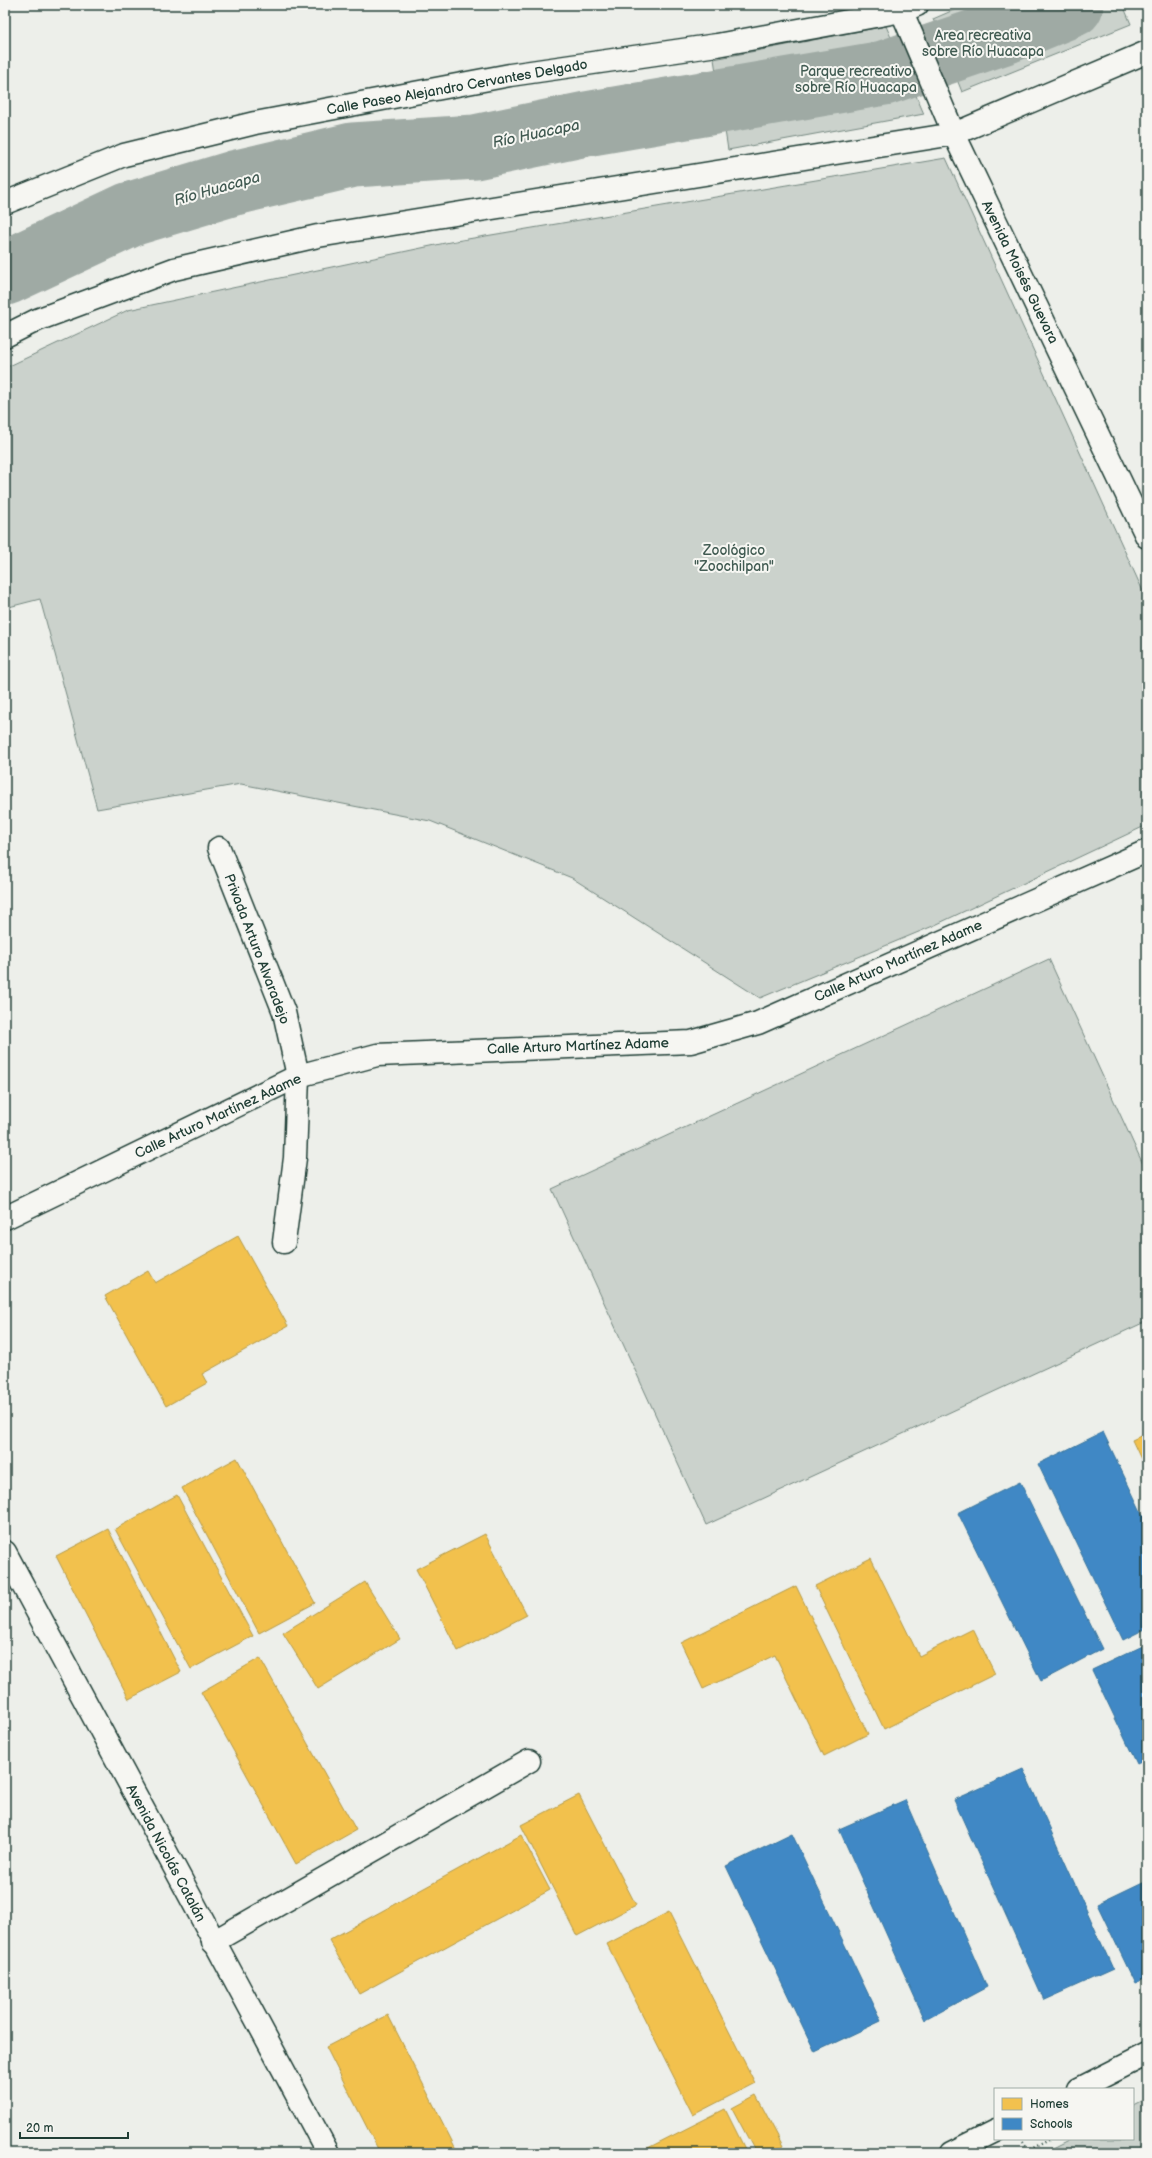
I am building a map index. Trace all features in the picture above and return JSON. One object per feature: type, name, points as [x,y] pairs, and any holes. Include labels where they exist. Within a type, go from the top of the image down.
[{"type":"street","name":"Avenida Moisés Guevara","points":[[905,9],[954,133],[1147,537]]},
{"type":"street","name":"Calle Paseo Alejandro Cervantes Delgado","points":[[5,203],[124,155],[255,123],[510,76],[717,45],[905,9]]},
{"type":"street","points":[[5,336],[37,320],[174,269],[318,236],[954,133],[1147,52]]},
{"type":"street","name":"Privada Arturo Alvaradejo","points":[[219,848],[284,1012],[298,1076],[295,1158],[284,1242]]},
{"type":"street","name":"Calle Arturo Martínez Adame","points":[[5,1218],[298,1076],[377,1055],[691,1042],[758,1023],[1147,851]]},
{"type":"street","name":"Avenida Nicolás Catalán","points":[[5,1552],[213,1942],[328,2153]]},
{"type":"street","points":[[213,1942],[529,1761]]},
{"type":"street","points":[[1080,2088],[1147,2054]]},
{"type":"street","points":[[951,2153],[994,2132]]},
{"type":"path","points":[[1021,2140],[1031,2153]]},
{"type":"path","points":[[1023,2153],[1049,2140]]},
{"type":"green space","name":"Area recreativa sobre Río Huacapa","points":[[965,5],[1123,5],[1131,24],[962,92],[933,19]]},
{"type":"green space","name":"Parque recreativo sobre Río Huacapa","points":[[886,26],[924,114],[728,150],[714,59]]},
{"type":"green space","name":"Zoológico \"Zoochilpan\"","points":[[946,158],[1147,600],[1147,825],[933,926],[760,998],[572,878],[430,821],[241,784],[97,809],[40,599],[5,608],[5,368],[128,310],[450,242]]},
{"type":"green space","points":[[1049,959],[1147,1173],[1147,1321],[706,1525],[552,1189]]},
{"type":"green space","points":[[1147,2099],[1147,2153],[1042,2153],[1068,2140],[1134,2140],[1134,2106]]},
{"type":"building: Homes","points":[[238,1236],[288,1326],[202,1374],[207,1383],[166,1406],[105,1296],[148,1271],[155,1283]]},
{"type":"building: Homes","points":[[1147,1433],[1147,1472],[1132,1440]]},
{"type":"building: Homes","points":[[237,1458],[315,1603],[259,1633],[182,1488]]},
{"type":"building: Homes","points":[[177,1495],[253,1636],[191,1669],[115,1529]]},
{"type":"building: Homes","points":[[108,1529],[181,1672],[129,1699],[56,1556]]},
{"type":"building: Homes","points":[[485,1534],[527,1615],[458,1651],[416,1569]]},
{"type":"building: Homes","points":[[871,1558],[919,1656],[973,1629],[995,1674],[884,1729],[815,1586]]},
{"type":"building: Homes","points":[[365,1582],[400,1639],[318,1689],[283,1633]]},
{"type":"building: Homes","points":[[796,1586],[868,1734],[824,1756],[775,1655],[703,1689],[681,1643]]},
{"type":"building: Homes","points":[[260,1658],[356,1830],[296,1864],[201,1692]]},
{"type":"building: Homes","points":[[579,1795],[636,1905],[577,1936],[521,1825]]},
{"type":"building: Homes","points":[[521,1835],[550,1890],[359,1994],[329,1940]]},
{"type":"building: Homes","points":[[669,1912],[755,2083],[693,2115],[607,1944]]},
{"type":"building: Homes","points":[[388,2015],[458,2153],[380,2153],[326,2047]]},
{"type":"building: Homes","points":[[756,2095],[783,2146],[770,2153],[756,2153],[732,2108]]},
{"type":"building: Homes","points":[[725,2109],[747,2153],[638,2153]]},
{"type":"building: Schools","points":[[1103,1432],[1147,1524],[1147,1628],[1123,1640],[1038,1464]]},
{"type":"building: Schools","points":[[1020,1482],[1102,1649],[1041,1681],[958,1513]]},
{"type":"building: Schools","points":[[1147,1644],[1147,1759],[1137,1764],[1092,1670]]},
{"type":"building: Schools","points":[[1023,1769],[1113,1969],[1044,2000],[954,1800]]},
{"type":"building: Schools","points":[[905,1800],[987,1987],[925,2020],[839,1829]]},
{"type":"building: Schools","points":[[792,1834],[881,2021],[815,2052],[726,1866]]},
{"type":"building: Schools","points":[[1147,1880],[1147,1978],[1135,1983],[1097,1904]]},
{"type":"waterway","name":"Río Huacapa","points":[[5,273],[131,214],[234,183],[353,155],[475,147],[586,124],[884,73],[1007,31],[1071,5]]}]
